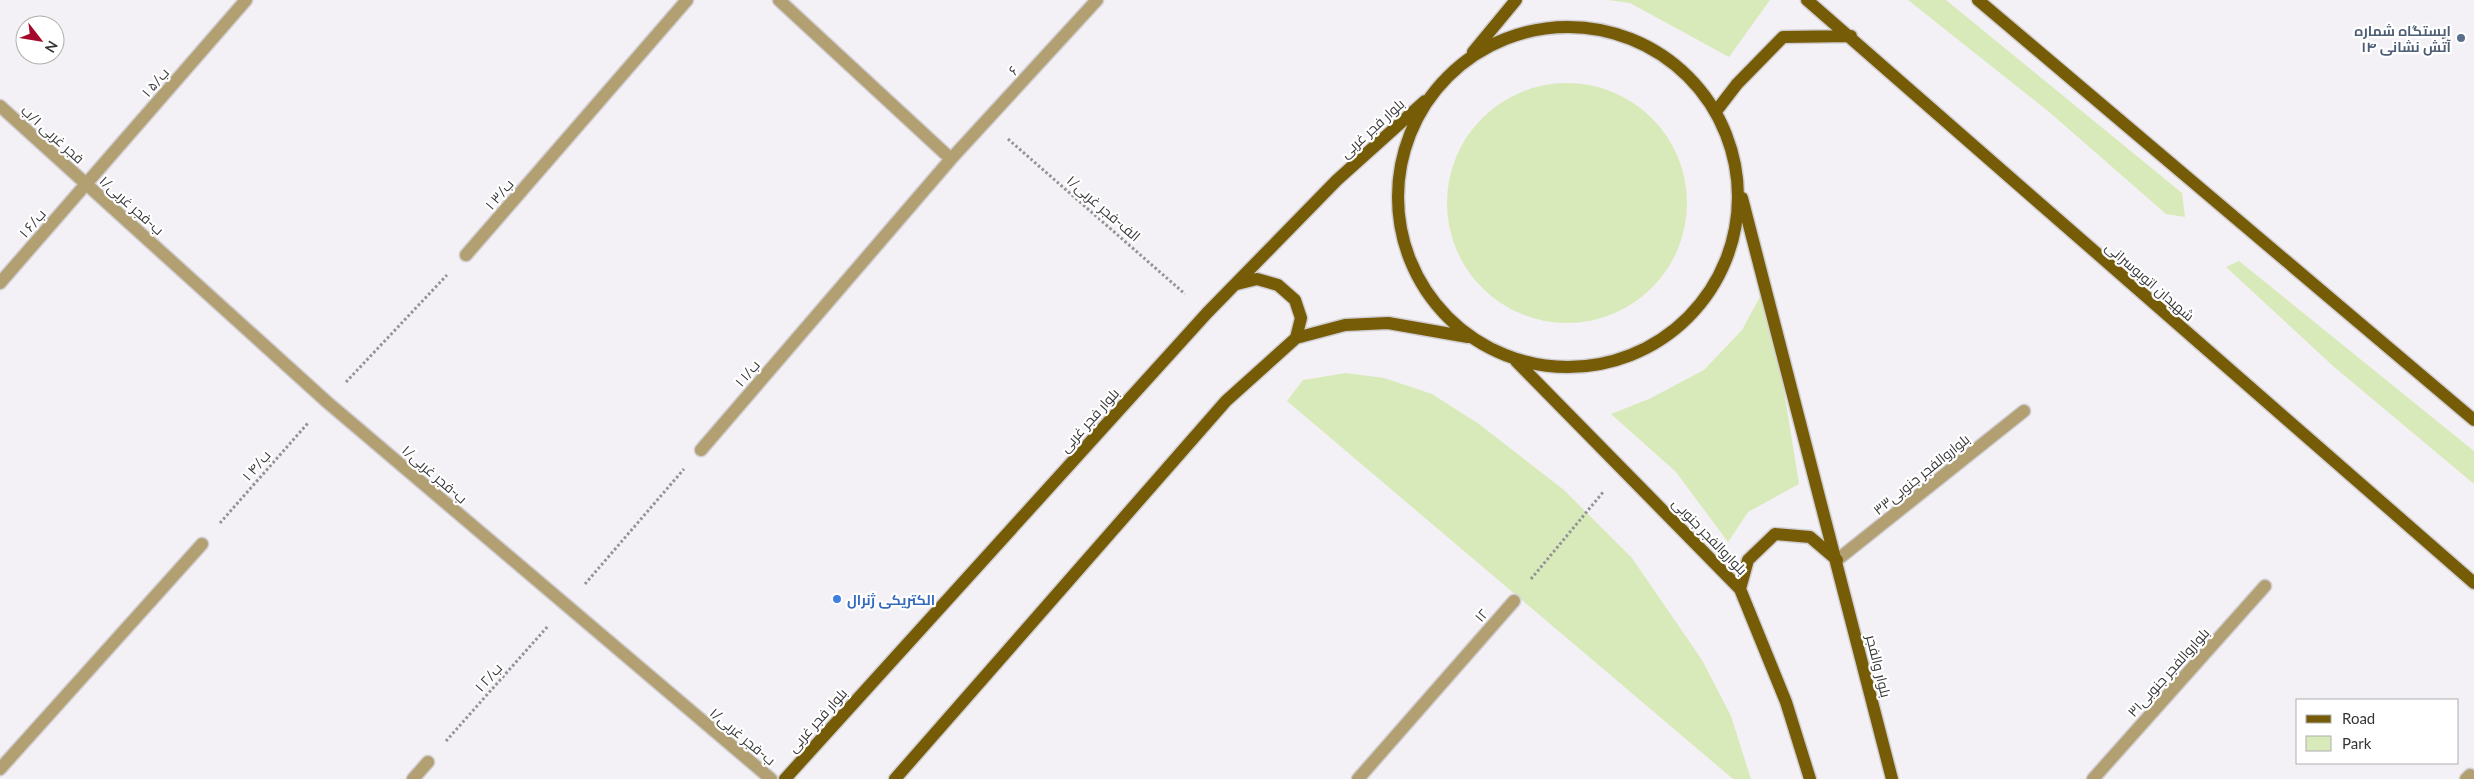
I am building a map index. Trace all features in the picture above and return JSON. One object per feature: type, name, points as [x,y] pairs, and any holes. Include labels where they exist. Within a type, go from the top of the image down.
[{"type":"main road","points":[[1469,58],[1516,0]]},
{"type":"main road","name":"شهیدان اتوبوسرانی","points":[[1807,0],[1851,36],[2474,583]]},
{"type":"main road","points":[[1978,0],[2474,420]]},
{"type":"main road","points":[[1469,58],[1511,35],[1557,25],[1604,28],[1649,44],[1688,72],[1717,110],[1736,84],[1783,37],[1851,36]]},
{"type":"main road","name":"بلوار فجر غربی","points":[[785,779],[1206,313],[1337,180],[1469,58]]},
{"type":"main road","points":[[1430,96],[1405,144],[1397,198],[1405,251],[1430,299],[1468,337]]},
{"type":"main road","name":"بلوار والفجر","points":[[1717,110],[1741,193],[1892,779]]},
{"type":"main road","points":[[895,779],[1226,401],[1296,338],[1346,325],[1388,323],[1468,337],[1516,360],[1570,369],[1624,360],[1671,334],[1709,295],[1733,247],[1741,193]]},
{"type":"main road","points":[[1235,284],[1257,279],[1278,285],[1295,300],[1301,318],[1296,338]]},
{"type":"main road","name":"بلواروالفجر جنوبی","points":[[1516,360],[1624,468],[1740,589],[1786,702],[1810,779]]},
{"type":"main road","points":[[1740,589],[1748,560],[1775,534],[1810,537],[1837,560]]},
{"type":"street","name":"۱ ب/۵","points":[[86,183],[246,0]]},
{"type":"street","name":"۱ ب/۳","points":[[466,255],[687,0]]},
{"type":"street","points":[[779,0],[951,159]]},
{"type":"street","name":"۶","points":[[951,159],[1097,0]]},
{"type":"street","name":"فجر غربی ۱/ب","points":[[0,106],[86,183]]},
{"type":"street","name":"۱ ب/۱","points":[[701,450],[951,159]]},
{"type":"street","name":"۱ ب/۶","points":[[0,283],[86,183]]},
{"type":"street","name":"۱/ب-فجر غربی","points":[[86,183],[327,402],[771,779]]},
{"type":"street","name":"بلواروالفجر جنوبی۳۳","points":[[1837,560],[2024,411]]},
{"type":"street","points":[[0,769],[202,544]]},
{"type":"street","name":"بلواروالفجر جنوبی۳۱","points":[[2093,779],[2265,586]]},
{"type":"street","name":"۱۲","points":[[1358,779],[1514,601]]},
{"type":"street","points":[[413,779],[428,762]]},
{"type":"path","name":"۱/الف-فجر غربی","points":[[987,121],[1206,313]]},
{"type":"path","points":[[327,402],[466,255]]},
{"type":"path","name":"۱ ب/۴","points":[[202,544],[327,402]]},
{"type":"path","points":[[566,606],[701,450]]},
{"type":"path","points":[[1514,601],[1624,468]]},
{"type":"path","name":"۱ ب/۲","points":[[428,762],[566,606]]},
{"type":"green space","points":[[1608,0],[1770,0],[1729,57],[1630,3]]},
{"type":"green space","points":[[1908,0],[1946,0],[2182,193],[2185,217],[2166,214],[2048,111]]},
{"type":"green space","points":[[1567,83],[1590,85],[1613,92],[1634,103],[1652,118],[1667,136],[1678,157],[1685,180],[1687,203],[1685,226],[1678,249],[1667,270],[1652,288],[1634,303],[1613,314],[1590,321],[1567,323],[1544,321],[1521,314],[1500,303],[1482,288],[1467,270],[1456,249],[1449,226],[1447,203],[1449,180],[1456,157],[1467,136],[1482,118],[1500,103],[1521,92],[1544,85]]},
{"type":"green space","points":[[2239,261],[2474,451],[2474,484],[2333,366],[2226,267]]},
{"type":"green space","points":[[1767,284],[1799,484],[1748,512],[1728,542],[1676,472],[1611,414],[1649,399],[1704,370],[1742,330]]},
{"type":"green space","points":[[1346,373],[1384,378],[1432,394],[1479,424],[1564,490],[1632,558],[1702,660],[1731,716],[1751,779],[1733,779],[1287,401],[1303,380]]},
{"type":"place","name":"ایستگاه شماره ۱۴ آتش نشانی","points":[[2461,38]]},
{"type":"place","name":"الکتریکی ژنرال","points":[[837,599]]}]
